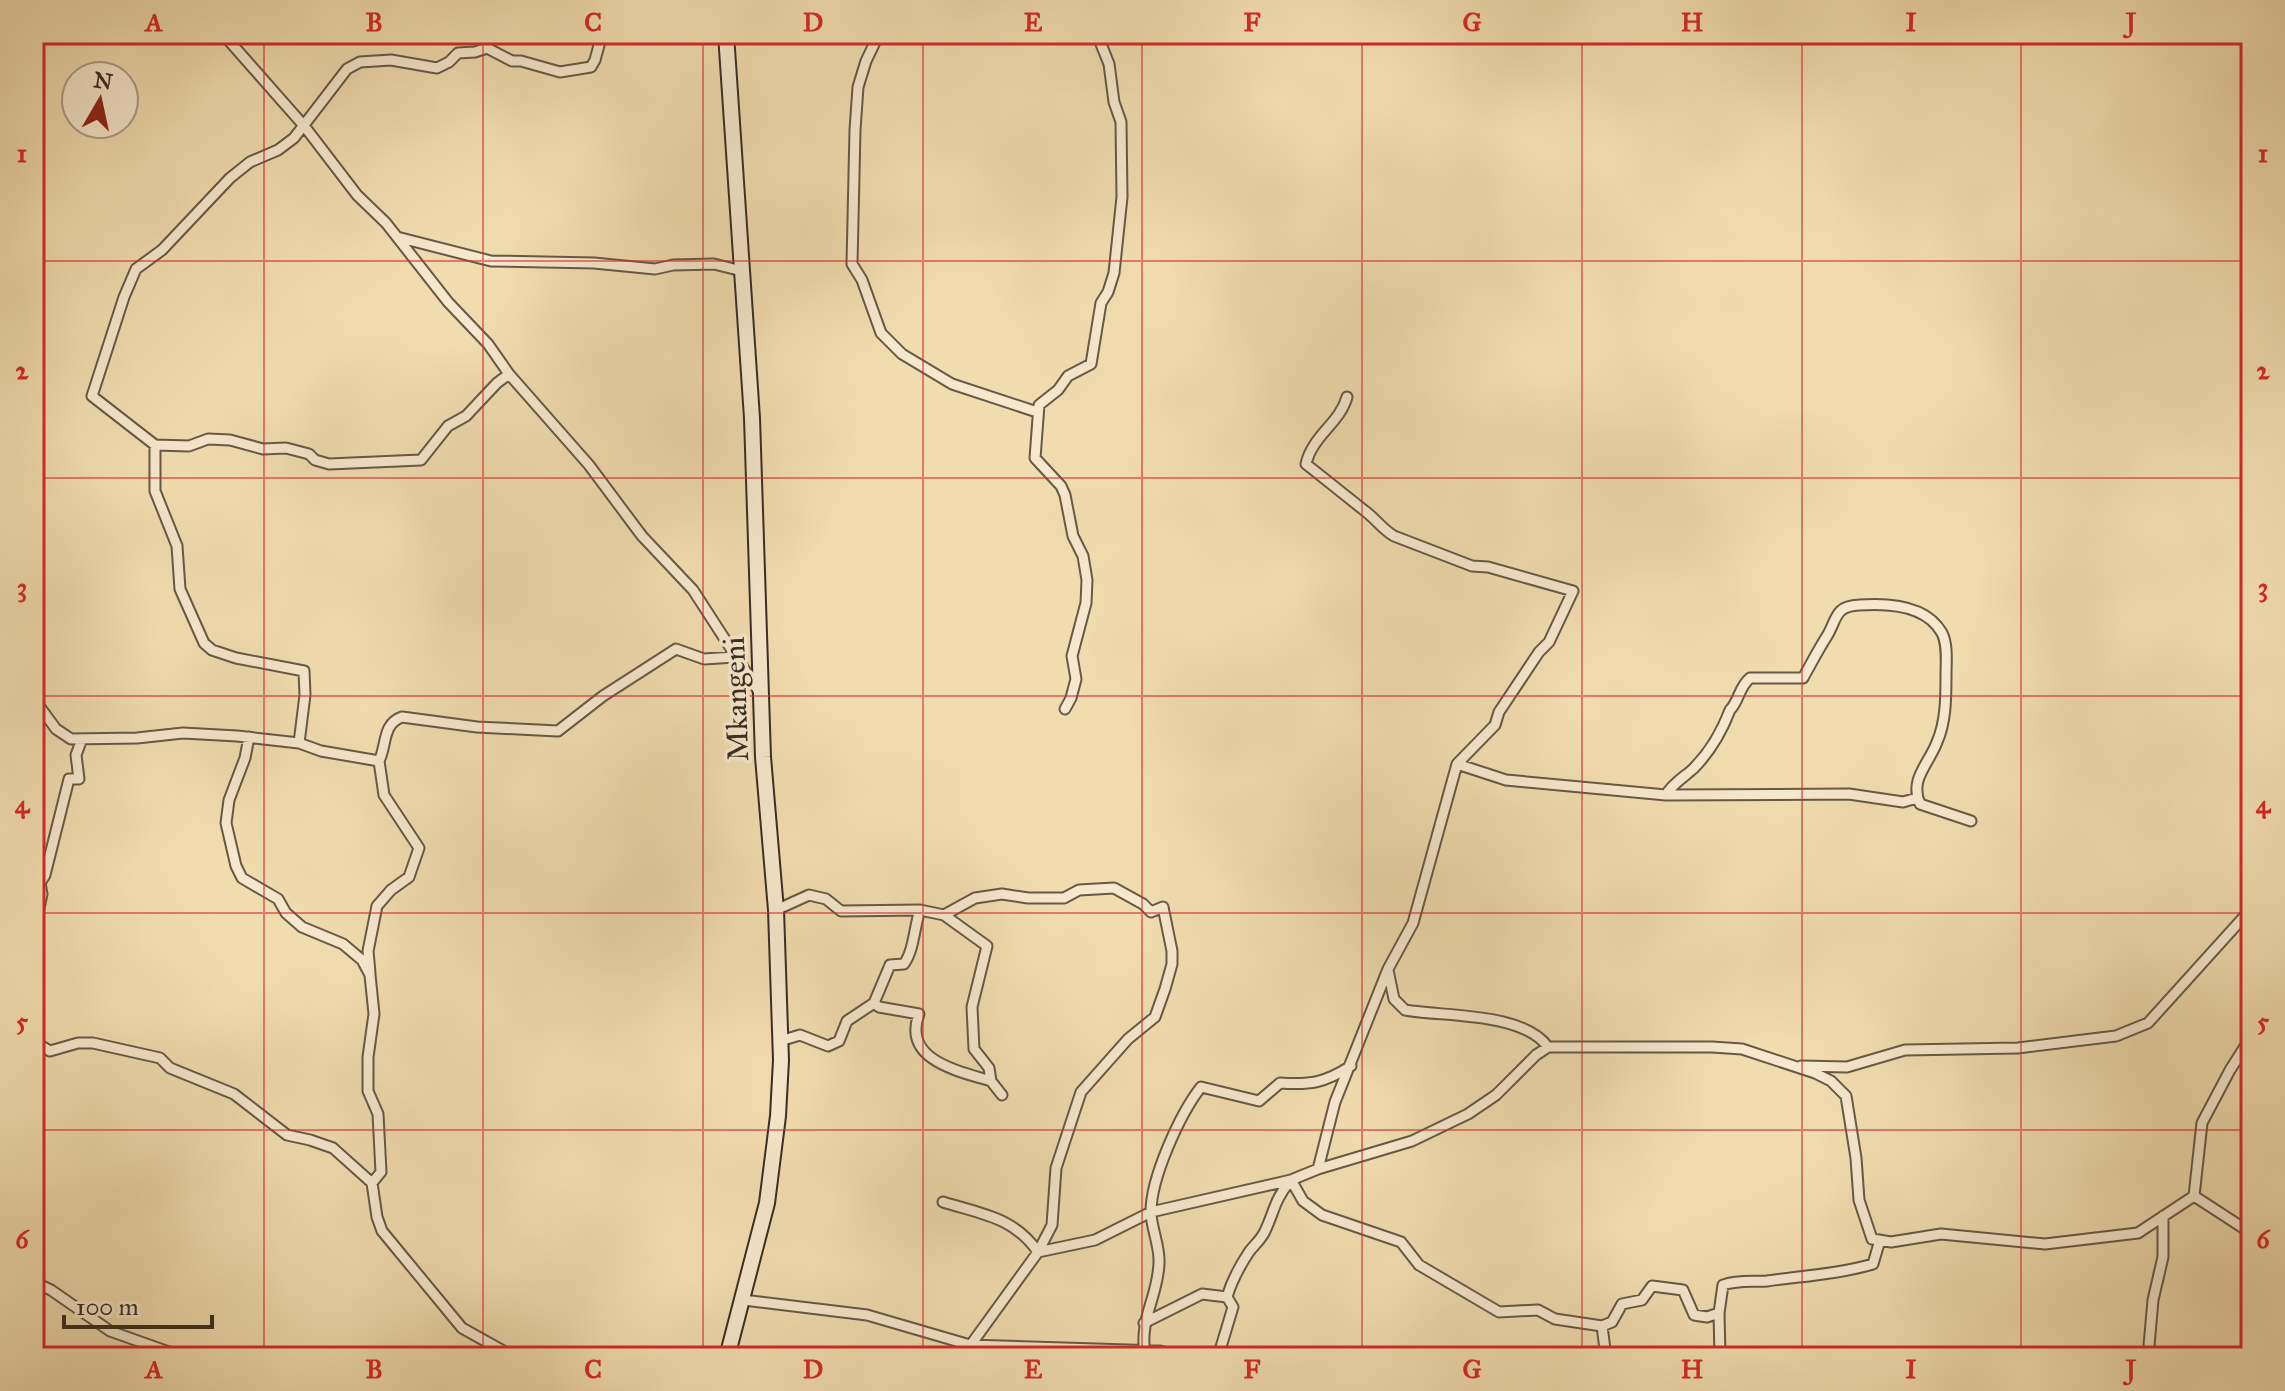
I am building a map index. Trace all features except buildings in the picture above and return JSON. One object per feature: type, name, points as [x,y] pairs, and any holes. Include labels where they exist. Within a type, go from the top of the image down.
[{"type":"street","points":[[223,34],[589,465],[642,536],[693,590],[761,695]]},
{"type":"street","points":[[509,374],[466,416],[448,426],[421,460],[329,464],[286,448],[263,449],[230,440],[208,439],[189,446],[155,445],[92,396],[136,269],[162,250],[230,178],[250,162],[278,150],[305,127],[341,75],[360,62],[391,60],[437,68],[458,53],[487,48],[512,61],[560,72],[591,67],[602,34]]},
{"type":"street","name":"Mkangeni","points":[[726,34],[752,418],[763,757],[776,910],[780,1041],[778,1116],[767,1203],[727,1357]]},
{"type":"street","points":[[879,34],[858,87],[852,264],[862,280],[881,333],[902,354],[952,384],[1037,412]]},
{"type":"street","points":[[1065,709],[1076,679],[1072,656],[1086,603],[1087,580],[1083,556],[1073,536],[1065,495],[1061,486],[1035,458],[1037,412],[1039,405],[1058,390],[1068,376],[1091,364],[1101,303],[1114,273],[1122,197],[1121,122],[1114,102],[1109,64],[1097,34]]},
{"type":"street","points":[[397,237],[491,261],[606,264],[655,269],[673,265],[714,264],[742,271]]},
{"type":"street","points":[[1318,1169],[1335,1102],[1388,969],[1413,923],[1457,764],[1495,725],[1499,712],[1549,642],[1573,591],[1488,567],[1472,566],[1394,536],[1330,485],[1306,464],[1309,451],[1343,412],[1347,397]]},
{"type":"street","points":[[155,445],[155,491],[177,546],[180,589],[204,643],[212,650],[236,658],[304,671],[305,695],[299,743]]},
{"type":"street","points":[[1666,795],[1707,752],[1730,710],[1736,705],[1736,696],[1744,683],[1750,678],[1803,678],[1829,633],[1834,617],[1848,605],[1880,602],[1916,610],[1941,632],[1946,686],[1944,718],[1937,742],[1915,785],[1917,798],[1920,804],[1935,811],[1971,821]]},
{"type":"street","points":[[372,1183],[381,1172],[378,1114],[368,1091],[368,1057],[374,1014],[368,951],[377,906],[391,890],[409,877],[419,848],[384,795],[379,761],[387,729],[402,717],[477,727],[551,732],[563,729],[595,701],[676,649],[704,659],[735,657]]},
{"type":"street","points":[[34,699],[56,729],[71,739],[137,738],[183,733],[249,737],[299,743],[321,751],[379,761]]},
{"type":"street","points":[[249,737],[245,758],[229,800],[226,823],[233,856],[242,878],[278,899],[286,913],[302,927],[343,944],[362,960],[370,975]]},
{"type":"street","points":[[34,933],[42,894],[40,883],[45,875],[69,779],[79,779],[76,755],[82,739]]},
{"type":"street","points":[[1457,764],[1506,780],[1666,795],[1849,794],[1903,802],[1917,798]]},
{"type":"street","points":[[944,915],[975,898],[1002,894],[1064,898],[1079,890],[1114,888],[1151,912],[1163,907],[1172,964],[1155,1017],[1128,1039],[1081,1092],[1056,1168],[1052,1225],[1038,1252],[962,1357]]},
{"type":"street","points":[[776,910],[809,895],[826,899],[841,911],[920,910],[944,915],[987,946],[972,1007],[974,1049],[989,1068],[991,1081],[1002,1095]]},
{"type":"street","points":[[1790,1066],[1847,1067],[1905,1050],[2018,1048],[2116,1036],[2148,1023],[2251,909]]},
{"type":"street","points":[[780,1041],[800,1035],[828,1046],[839,1041],[847,1021],[874,1003],[890,965],[904,964],[910,955],[920,910]]},
{"type":"street","points":[[1388,969],[1394,999],[1405,1010],[1500,1022],[1523,1028],[1541,1038],[1548,1047]]},
{"type":"street","points":[[874,1003],[879,1007],[919,1014],[913,1029],[915,1040],[940,1066],[991,1081]]},
{"type":"street","points":[[2194,1196],[2202,1123],[2251,1037]]},
{"type":"street","points":[[34,1042],[50,1051],[78,1043],[93,1043],[160,1058],[170,1068],[234,1094],[287,1135],[333,1148],[372,1183],[382,1231],[462,1328],[514,1357]]},
{"type":"street","points":[[1038,1252],[1095,1240],[1151,1212],[1291,1180],[1412,1141],[1468,1114],[1496,1095],[1548,1047],[1742,1049],[1823,1077],[1846,1096],[1859,1200],[1872,1239],[1891,1242],[1941,1234],[2045,1244],[2138,1233],[2194,1196]]},
{"type":"street","points":[[1145,1354],[1144,1323],[1159,1263],[1151,1212],[1162,1162],[1184,1109],[1201,1087],[1259,1101],[1280,1083],[1304,1085],[1329,1080],[1351,1066]]},
{"type":"street","points":[[1218,1357],[1233,1307],[1227,1297],[1237,1268],[1258,1242],[1278,1195],[1291,1180]]},
{"type":"street","points":[[1291,1180],[1303,1201],[1322,1215],[1401,1242],[1419,1265],[1499,1312],[1538,1310],[1555,1319],[1602,1326],[1612,1322],[1622,1304],[1642,1300],[1652,1286],[1683,1290],[1694,1315],[1707,1317],[1719,1313]]},
{"type":"street","points":[[2194,1196],[2251,1233]]},
{"type":"street","points":[[943,1202],[1004,1221],[1026,1235],[1038,1252]]},
{"type":"street","points":[[2148,1357],[2153,1300],[2163,1257],[2163,1216]]},
{"type":"street","points":[[1720,1357],[1719,1313],[1723,1285],[1850,1271],[1873,1264],[1880,1240]]},
{"type":"street","points":[[34,1282],[51,1290],[110,1331],[183,1357]]},
{"type":"street","points":[[1144,1323],[1202,1294],[1227,1297]]},
{"type":"street","points":[[743,1300],[867,1315],[970,1345],[1145,1354],[1160,1351],[1188,1357]]},
{"type":"street","points":[[1602,1326],[1606,1357]]},
{"type":"street","points":[[970,1345],[976,1357]]}]
